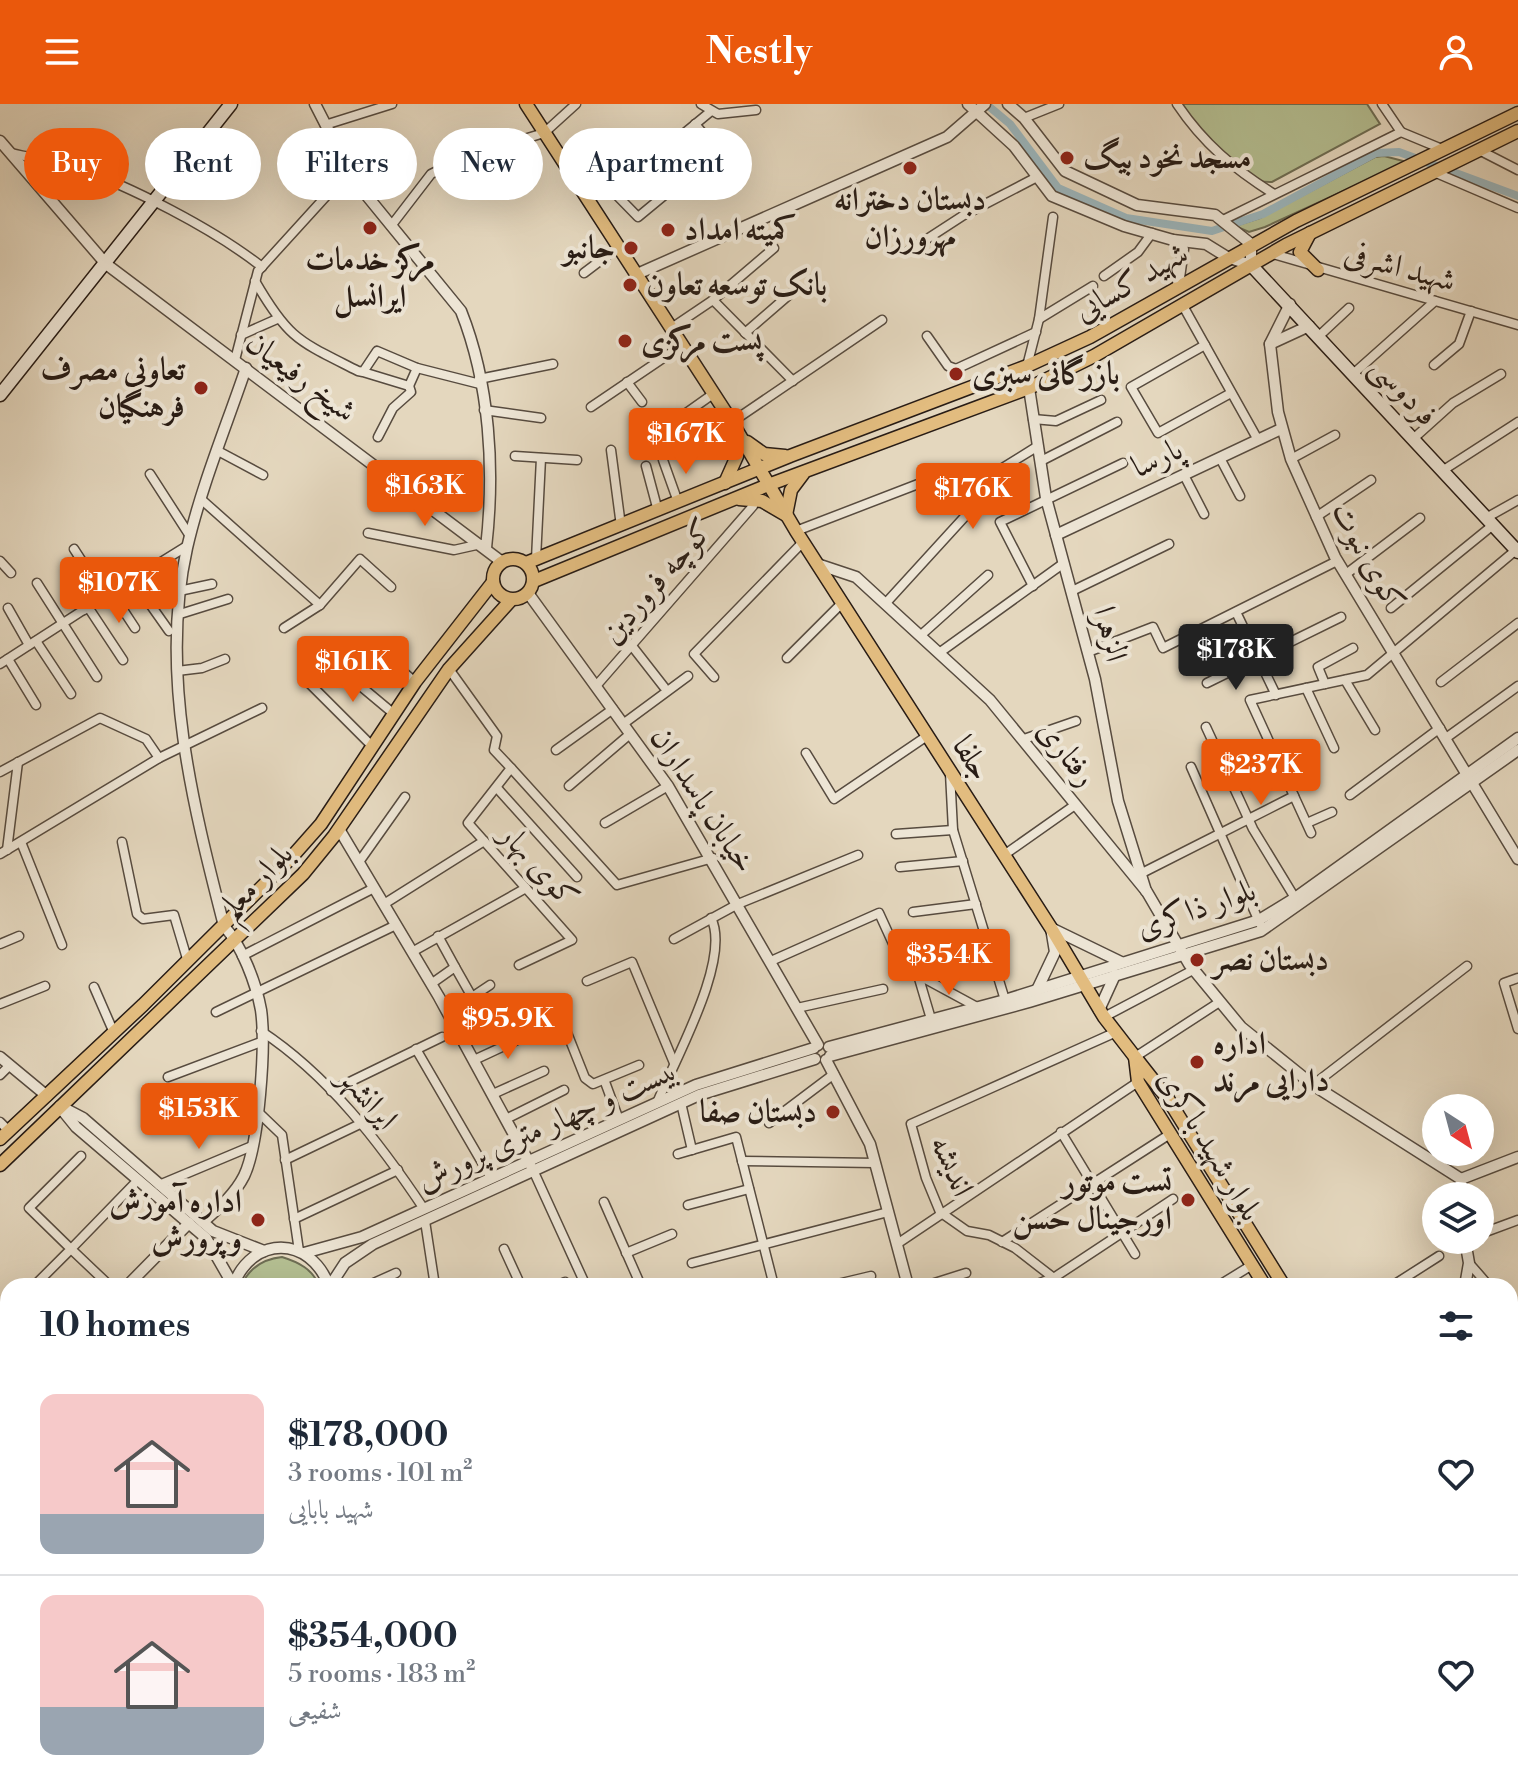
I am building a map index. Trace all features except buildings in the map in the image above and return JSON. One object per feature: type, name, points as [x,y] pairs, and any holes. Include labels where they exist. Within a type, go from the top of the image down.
[{"type":"main road","points":[[0,395],[231,104]]},
{"type":"main road","name":"جلفا","points":[[526,104],[559,157]]},
{"type":"main road","name":"شهید کسایی","points":[[759,469],[1027,366],[1090,337],[1251,244],[1518,113]]},
{"type":"main road","points":[[1473,135],[1479,150],[1518,131]]},
{"type":"main road","name":"شهید کسایی","points":[[768,485],[1029,388],[1094,356],[1270,253],[1479,150]]},
{"type":"main road","points":[[1407,165],[1408,183]]},
{"type":"main road","name":"جلفا","points":[[587,200],[732,422],[786,515],[1051,928],[1114,1033],[1135,1057]]},
{"type":"main road","points":[[1311,232],[1300,252],[1318,270]]},
{"type":"main road","name":"فردوسی","points":[[1251,265],[1516,547]]},
{"type":"main road","points":[[853,431],[849,443],[858,452]]},
{"type":"main road","points":[[725,483],[734,468],[739,435],[764,454],[790,456]]},
{"type":"main road","points":[[759,469],[531,561],[510,559],[502,562],[496,568],[493,582],[500,595],[511,600],[531,587],[768,485]]},
{"type":"main road","points":[[733,500],[762,501],[786,515],[791,490],[806,472]]},
{"type":"main road","points":[[531,561],[531,587]]},
{"type":"main road","name":"بلوار معلم","points":[[3,1129],[47,1096],[114,1033],[224,926],[321,824],[415,682],[493,582]]},
{"type":"main road","name":"بلوار معلم","points":[[0,1165],[303,874],[339,829],[449,669],[511,600]]},
{"type":"main road","name":"بلوار شهید باکری","points":[[1135,1057],[1138,1082],[1260,1278]]},
{"type":"main road","name":"بلوار شهید باکری","points":[[1135,1057],[1168,1099],[1279,1278]]},
{"type":"main road","points":[[47,1096],[60,1106]]},
{"type":"street","points":[[315,104],[327,128]]},
{"type":"street","points":[[325,125],[392,104]]},
{"type":"street","points":[[391,226],[431,174],[465,157],[544,133],[576,104]]},
{"type":"street","points":[[701,104],[710,112]]},
{"type":"street","points":[[635,275],[947,137],[977,106],[1014,146],[1052,196],[1124,226],[1173,240],[1206,244],[1227,257],[1251,265],[1251,244],[1215,215],[1137,205],[1065,171],[1024,118],[1008,104]]},
{"type":"street","points":[[1024,118],[1059,104]]},
{"type":"street","points":[[1177,104],[1197,134],[1227,162],[1274,194]]},
{"type":"street","points":[[1382,104],[1401,132],[1442,149]]},
{"type":"street","points":[[690,128],[710,112],[756,110]]},
{"type":"street","points":[[695,124],[698,128]]},
{"type":"street","points":[[1223,220],[1401,132]]},
{"type":"street","name":"شیخ رفیعیان","points":[[0,141],[106,264],[502,562]]},
{"type":"street","points":[[1479,150],[1518,170]]},
{"type":"street","points":[[11,153],[71,166],[153,203],[243,252],[262,267]]},
{"type":"street","points":[[1434,172],[1518,208]]},
{"type":"street","points":[[907,252],[964,215],[1037,177]]},
{"type":"street","points":[[235,360],[255,281],[262,267],[323,200]]},
{"type":"street","points":[[368,533],[454,550],[484,546],[490,500],[480,382],[461,311],[371,200]]},
{"type":"street","points":[[622,200],[638,217],[659,200]]},
{"type":"street","points":[[1027,366],[1039,319],[1053,217]]},
{"type":"street","points":[[1104,276],[1138,252],[1152,233]]},
{"type":"street","points":[[1173,240],[1183,249],[1178,285]]},
{"type":"street","points":[[584,273],[617,248]]},
{"type":"street","points":[[670,329],[713,300],[774,248]]},
{"type":"street","name":"شهید اشرفی","points":[[1270,253],[1318,270],[1518,325]]},
{"type":"street","points":[[255,281],[277,319],[293,337],[363,372],[409,386]]},
{"type":"street","points":[[1039,319],[1093,286]]},
{"type":"street","points":[[745,333],[790,294]]},
{"type":"street","points":[[713,300],[793,381]]},
{"type":"street","points":[[1353,374],[1435,301]]},
{"type":"street","points":[[1182,304],[1258,440]]},
{"type":"street","points":[[1270,344],[1290,304]]},
{"type":"street","points":[[1319,336],[1349,308]]},
{"type":"street","points":[[1434,365],[1459,344],[1471,311]]},
{"type":"street","points":[[241,335],[277,319]]},
{"type":"street","points":[[732,422],[882,320]]},
{"type":"street","points":[[1270,344],[1309,326]]},
{"type":"street","points":[[927,336],[948,366],[956,369],[1036,332]]},
{"type":"street","name":"کوی نبوت","points":[[1270,344],[1281,429],[1291,459],[1337,561],[1517,856]]},
{"type":"street","points":[[1205,345],[1131,387],[1158,433],[1231,393]]},
{"type":"street","points":[[591,407],[681,346]]},
{"type":"street","points":[[363,372],[377,351],[417,368],[480,382],[553,364]]},
{"type":"street","points":[[203,1222],[223,1204],[244,1176],[252,1146],[256,1111],[261,1010],[236,940],[224,926],[206,855],[178,706],[179,591],[189,541],[246,368]]},
{"type":"street","points":[[378,437],[393,408],[411,392],[409,386],[417,368]]},
{"type":"street","points":[[1413,439],[1453,403],[1501,374]]},
{"type":"street","points":[[627,382],[642,402]]},
{"type":"street","name":"الزهرا","points":[[1029,388],[1046,498],[1088,652],[1118,801],[1147,892]]},
{"type":"street","points":[[682,416],[713,394]]},
{"type":"street","points":[[1033,419],[1056,421],[1101,400]]},
{"type":"street","points":[[484,410],[541,418]]},
{"type":"street","points":[[1041,461],[1117,422]]},
{"type":"street","points":[[1442,471],[1518,422]]},
{"type":"street","name":"پارسا","points":[[1056,535],[1281,429]]},
{"type":"street","points":[[1291,459],[1335,435]]},
{"type":"street","points":[[885,604],[969,512],[959,495],[1038,446]]},
{"type":"street","points":[[611,450],[621,526]]},
{"type":"street","points":[[218,451],[263,475]]},
{"type":"street","points":[[515,456],[577,460]]},
{"type":"street","points":[[531,561],[541,458]]},
{"type":"street","points":[[1220,458],[1240,496]]},
{"type":"street","points":[[663,460],[678,502]]},
{"type":"street","points":[[1033,586],[1000,522],[1123,463]]},
{"type":"street","points":[[646,466],[658,511]]},
{"type":"street","points":[[150,474],[189,541]]},
{"type":"street","points":[[1184,475],[1204,514]]},
{"type":"street","points":[[714,677],[694,654],[800,536],[939,476]]},
{"type":"street","points":[[1316,517],[1371,480]]},
{"type":"street","points":[[202,500],[320,605]]},
{"type":"street","points":[[1391,608],[1518,500]]},
{"type":"street","name":"کوچه فروردین","points":[[596,686],[753,506]]},
{"type":"street","points":[[1346,574],[1420,518]]},
{"type":"street","points":[[109,595],[189,541]]},
{"type":"street","points":[[1072,591],[1169,544]]},
{"type":"street","points":[[1311,833],[1250,700],[1367,675],[1395,655],[1516,547]]},
{"type":"street","points":[[74,549],[135,628]]},
{"type":"street","points":[[284,628],[320,605],[360,559],[391,587]]},
{"type":"street","points":[[0,561],[11,573]]},
{"type":"street","points":[[1088,652],[1153,627],[1163,648],[1337,561]]},
{"type":"street","points":[[939,653],[1064,563]]},
{"type":"street","name":"رفتاری","points":[[817,564],[856,577],[990,700],[1147,892]]},
{"type":"street","points":[[920,636],[988,575]]},
{"type":"street","points":[[133,580],[169,631]]},
{"type":"street","points":[[37,583],[97,677]]},
{"type":"street","points":[[66,584],[123,660]]},
{"type":"street","points":[[179,591],[212,584]]},
{"type":"street","name":"خیابان پاسداران","points":[[531,587],[596,686],[668,786],[713,858],[834,1074],[870,1144],[906,1278]]},
{"type":"street","points":[[180,614],[228,599]]},
{"type":"street","points":[[787,658],[842,603]]},
{"type":"street","points":[[8,608],[71,694]]},
{"type":"street","points":[[36,705],[2,662],[86,609]]},
{"type":"street","points":[[1236,612],[1276,695]]},
{"type":"street","points":[[1207,683],[1341,617]]},
{"type":"street","points":[[1441,682],[1518,623]]},
{"type":"street","points":[[373,646],[415,682]]},
{"type":"street","points":[[632,646],[664,687]]},
{"type":"street","points":[[1325,684],[1318,667],[1353,648]]},
{"type":"street","points":[[177,671],[202,668],[225,659]]},
{"type":"street","points":[[333,663],[394,714]]},
{"type":"street","points":[[449,669],[497,736],[494,750],[617,885],[713,858]]},
{"type":"street","points":[[623,724],[688,676]]},
{"type":"street","points":[[1345,680],[1375,730]]},
{"type":"street","points":[[310,684],[372,746]]},
{"type":"street","points":[[1350,795],[1518,686]]},
{"type":"street","points":[[1306,688],[1334,748]]},
{"type":"street","points":[[4,852],[159,758],[262,708]]},
{"type":"street","points":[[556,750],[613,709]]},
{"type":"street","points":[[0,772],[100,718],[146,739],[159,758]]},
{"type":"street","points":[[1024,739],[1076,721]]},
{"type":"street","points":[[1206,727],[1249,820],[1295,898]]},
{"type":"street","points":[[569,786],[630,734]]},
{"type":"street","points":[[806,753],[834,799],[927,736]]},
{"type":"street","name":"بلوار ذاکری","points":[[1082,980],[1116,975],[1181,950],[1260,926],[1470,778],[1518,738]]},
{"type":"street","name":"بلوار ذاکری","points":[[1260,926],[1295,898],[1470,778],[1518,750]]},
{"type":"street","points":[[4,852],[18,762]]},
{"type":"street","points":[[1191,767],[1260,926]]},
{"type":"street","name":"کوی بهار","points":[[511,768],[468,823],[572,940],[519,965]]},
{"type":"street","points":[[950,771],[953,830],[1005,1000]]},
{"type":"street","points":[[605,823],[668,786]]},
{"type":"street","points":[[497,788],[577,877]]},
{"type":"street","points":[[1142,873],[1294,796]]},
{"type":"street","points":[[359,862],[405,797]]},
{"type":"street","points":[[1004,855],[1075,805]]},
{"type":"street","points":[[1307,823],[1332,812]]},
{"type":"street","points":[[339,829],[493,1094],[531,1166],[582,1278]]},
{"type":"street","points":[[896,834],[953,830]]},
{"type":"street","points":[[384,904],[484,841]]},
{"type":"street","points":[[21,842],[62,945]]},
{"type":"street","points":[[122,842],[137,914],[143,919],[174,915],[188,962]]},
{"type":"street","points":[[674,939],[738,904],[858,855]]},
{"type":"street","points":[[900,867],[963,861]]},
{"type":"street","points":[[242,956],[374,888]]},
{"type":"street","points":[[412,952],[526,888]]},
{"type":"street","points":[[1147,892],[1193,970],[1218,1003],[1241,1027],[1313,1085],[1461,1179],[1518,1157]]},
{"type":"street","points":[[913,912],[976,904]]},
{"type":"street","points":[[771,961],[879,913],[895,948]]},
{"type":"street","points":[[657,1103],[715,962],[717,929],[711,918]]},
{"type":"street","points":[[216,1012],[396,925]]},
{"type":"street","points":[[1051,928],[1121,962]]},
{"type":"street","points":[[1037,990],[1055,952],[1051,928]]},
{"type":"street","points":[[0,944],[19,936]]},
{"type":"street","points":[[438,936],[472,997],[490,985]]},
{"type":"street","name":"بلوار ذاکری","points":[[1082,980],[1121,962],[1181,950]]},
{"type":"street","points":[[932,960],[991,952]]},
{"type":"street","points":[[587,981],[632,962],[674,1063]]},
{"type":"street","points":[[1313,1085],[1467,966]]},
{"type":"street","points":[[431,984],[455,967]]},
{"type":"street","points":[[1102,1013],[1193,970]]},
{"type":"street","points":[[933,1023],[918,975],[977,1007]]},
{"type":"street","points":[[1102,1013],[1116,975]]},
{"type":"street","points":[[1518,978],[1504,983],[1518,1029]]},
{"type":"street","points":[[933,1023],[977,1007],[1082,980]]},
{"type":"street","points":[[822,1053],[1082,980]]},
{"type":"street","points":[[1,1002],[45,986]]},
{"type":"street","points":[[94,987],[114,1033]]},
{"type":"street","points":[[797,1008],[883,989]]},
{"type":"street","points":[[1135,1057],[1218,1003]]},
{"type":"street","points":[[556,1005],[585,1078],[593,1084],[605,1082],[639,1065]]},
{"type":"street","name":"اندیشه","points":[[1055,1277],[1002,1242],[967,1231],[940,1212],[926,1178],[911,1124],[1114,1033]]},
{"type":"street","points":[[474,1060],[530,1034]]},
{"type":"street","points":[[168,1077],[261,1037]]},
{"type":"street","name":"ایرانشهر","points":[[261,1037],[284,1047],[331,1091],[398,1170],[424,1215]]},
{"type":"street","points":[[331,1091],[442,1037]]},
{"type":"street","points":[[416,1049],[491,1178]]},
{"type":"street","name":"بیست و چهار متری پرورش","points":[[264,1251],[301,1252],[362,1237],[424,1215],[681,1103],[822,1053]]},
{"type":"street","name":"بیست و چهار متری پرورش","points":[[335,1278],[345,1263],[373,1244],[491,1178],[531,1166],[619,1120],[696,1085],[822,1053]]},
{"type":"street","points":[[0,1057],[47,1096]]},
{"type":"street","points":[[0,1075],[10,1065]]},
{"type":"street","points":[[493,1094],[544,1071]]},
{"type":"street","points":[[769,1123],[834,1074]]},
{"type":"street","points":[[605,1082],[619,1120]]},
{"type":"street","points":[[897,1244],[940,1212],[1138,1082]]},
{"type":"street","points":[[506,1119],[564,1090]]},
{"type":"street","points":[[681,1103],[692,1150]]},
{"type":"street","points":[[60,1106],[76,1127],[206,1238],[228,1278]]},
{"type":"street","points":[[60,1106],[83,1118],[203,1222],[237,1242],[264,1251]]},
{"type":"street","points":[[256,1111],[282,1135],[301,1252],[324,1271],[327,1278]]},
{"type":"street","points":[[285,1160],[360,1124]]},
{"type":"street","points":[[1061,1132],[1135,1254]]},
{"type":"street","points":[[1002,1242],[1170,1134]]},
{"type":"street","points":[[678,1154],[736,1137],[772,1278]]},
{"type":"street","points":[[159,1185],[252,1146]]},
{"type":"street","points":[[81,1156],[29,1208],[102,1278]]},
{"type":"street","points":[[742,1161],[875,1163]]},
{"type":"street","points":[[294,1219],[398,1170]]},
{"type":"street","points":[[42,1278],[138,1180]]},
{"type":"street","points":[[688,1205],[749,1189]]},
{"type":"street","points":[[1055,1277],[1173,1199]]},
{"type":"street","points":[[604,1202],[637,1278]]},
{"type":"street","points":[[692,1263],[888,1212]]},
{"type":"street","points":[[424,1215],[434,1278]]},
{"type":"street","points":[[1494,1229],[1518,1220]]},
{"type":"street","points":[[135,1278],[189,1223]]},
{"type":"street","points":[[626,1253],[672,1234]]},
{"type":"street","points":[[504,1249],[517,1278]]},
{"type":"street","points":[[238,1278],[250,1259],[264,1251]]},
{"type":"street","points":[[1466,1278],[1467,1254]]},
{"type":"street","points":[[1405,1278],[1439,1256]]},
{"type":"street","points":[[1469,1263],[1482,1278]]},
{"type":"street","points":[[1231,1278],[1252,1265]]},
{"type":"street","points":[[385,1278],[396,1273]]},
{"type":"street","points":[[950,1278],[966,1273]]},
{"type":"street","points":[[863,1278],[871,1276]]},
{"type":"green space","points":[[1180,104],[1367,104],[1380,124],[1272,182],[1244,175],[1231,166],[1207,142]]},
{"type":"green space","points":[[1375,157],[1407,162],[1265,227],[1249,232],[1235,226],[1260,218]]},
{"type":"green space","points":[[282,1257],[294,1261],[315,1278],[246,1278],[257,1266]]},
{"type":"waterway","points":[[986,104],[1010,124],[1058,188],[1126,218],[1212,231],[1263,214],[1376,153],[1399,152],[1518,196]]},
{"type":"place","name":"مسجد نخود‌ بیگ","points":[[1067,158]]},
{"type":"place","name":"دبستان دخترانه مهرورزان","points":[[910,168]]},
{"type":"place","name":"مرکز خدمات ایرانسل","points":[[370,228]]},
{"type":"place","name":"کمیته امداد","points":[[668,230]]},
{"type":"place","name":"جانبو","points":[[631,248]]},
{"type":"place","name":"بانک توسعه تعاون","points":[[630,285]]},
{"type":"place","name":"پست مرکزی","points":[[625,341]]},
{"type":"place","name":"بازرگانی سبزی","points":[[956,374]]},
{"type":"place","name":"تعاونی مصرف فرهنگیان","points":[[201,388]]},
{"type":"place","name":"دبستان نصر","points":[[1197,960]]},
{"type":"place","name":"اداره دارایی مرند","points":[[1197,1062]]},
{"type":"place","name":"دبستان صفا","points":[[833,1112]]},
{"type":"place","name":"تست موتور اورجینال حسن","points":[[1188,1200]]},
{"type":"place","name":"اداره آموزش و پرورش","points":[[258,1220]]}]
